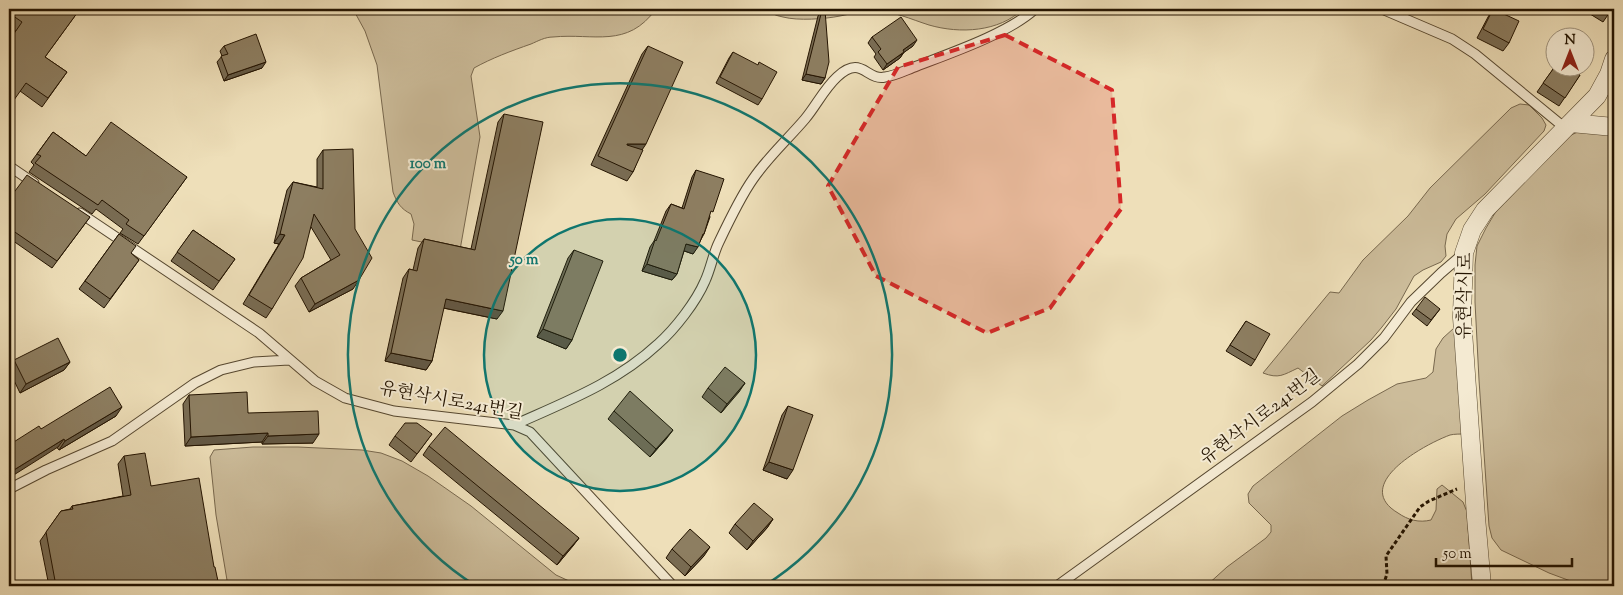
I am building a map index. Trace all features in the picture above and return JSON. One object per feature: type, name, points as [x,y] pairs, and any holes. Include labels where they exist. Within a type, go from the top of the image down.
[{"type":"street","name":"유현삭시로","points":[[1482,586],[1462,317],[1464,253],[1472,230],[1485,210],[1597,96],[1609,74],[1614,59]]},
{"type":"street","points":[[1568,125],[1614,127]]},
{"type":"lane","points":[[514,425],[584,394],[628,370],[659,343],[696,298],[705,281],[719,242],[753,179],[806,119],[837,77],[846,70],[859,68],[874,76],[886,77],[951,53],[1006,28],[1035,9]]},
{"type":"lane","points":[[1382,9],[1452,39],[1568,125]]},
{"type":"lane","points":[[9,166],[43,189]]},
{"type":"lane","name":"유현삭시로241번길","points":[[68,205],[259,333],[315,381],[345,398],[394,411],[514,425],[530,432],[673,586]]},
{"type":"lane","name":"유현삭시로241번길","points":[[1057,586],[1312,402],[1358,364],[1384,338],[1412,302],[1464,253]]},
{"type":"lane","points":[[9,489],[46,470],[112,441],[195,383],[221,370],[254,362],[289,360]]},
{"type":"path","points":[[1383,586],[1387,574],[1386,556],[1420,507],[1429,501],[1474,483]]},
{"type":"highlighted area","points":[[1005,35],[1112,90],[1121,209],[1050,308],[987,333],[876,276],[828,186],[898,67]]},
{"type":"shaded area","points":[[353,9],[656,9],[645,22],[633,30],[621,34],[596,37],[568,36],[547,38],[474,68],[471,76],[480,137],[460,250],[412,240],[414,224],[411,214],[400,205],[393,192],[377,65],[365,31]]},
{"type":"shaded area","points":[[762,9],[1023,9],[1013,17],[991,27],[953,30],[881,11],[866,11],[819,19],[804,19],[780,16]]},
{"type":"shaded area","points":[[1520,104],[1529,105],[1542,118],[1546,125],[1544,131],[1485,194],[1456,219],[1447,234],[1446,256],[1441,262],[1414,276],[1396,309],[1371,340],[1322,386],[1298,368],[1281,375],[1273,376],[1263,373],[1330,292],[1339,293],[1363,260],[1408,216],[1430,188],[1511,108]]},
{"type":"shaded area","points":[[1578,132],[1614,133],[1614,586],[1584,586],[1549,573],[1501,550],[1492,538],[1489,526],[1475,302],[1477,246],[1498,208],[1571,135]]},
{"type":"shaded area","points":[[1454,328],[1461,328],[1465,434],[1450,435],[1424,447],[1409,457],[1396,467],[1382,490],[1386,502],[1398,513],[1418,521],[1431,520],[1436,510],[1437,489],[1442,485],[1463,502],[1467,512],[1472,586],[1206,586],[1271,532],[1271,525],[1249,503],[1248,494],[1253,486],[1342,416],[1397,384],[1426,378],[1433,372],[1436,349],[1443,338]]},
{"type":"shaded area","points":[[253,447],[362,450],[381,453],[402,461],[428,476],[471,506],[556,575],[580,586],[228,586],[216,515],[210,457],[214,450]]},
{"type":"building","points":[[9,9],[80,9],[45,57],[67,72],[48,98],[26,83],[9,107],[9,41],[22,22],[9,13]]},
{"type":"building","points":[[1493,9],[1519,21],[1509,43],[1483,29]]},
{"type":"building","points":[[1603,9],[1612,9],[1609,13]]},
{"type":"building","points":[[822,10],[825,10],[829,62],[825,78],[806,74]]},
{"type":"building","points":[[901,17],[917,40],[887,64],[878,52],[881,49],[872,37]]},
{"type":"building","points":[[256,34],[266,62],[228,75],[221,56],[228,54],[224,46]]},
{"type":"building","points":[[648,46],[683,62],[646,144],[627,144],[643,150],[633,172],[598,156]]},
{"type":"building","points":[[733,52],[758,65],[759,62],[777,72],[762,99],[720,77]]},
{"type":"building","points":[[1547,78],[1578,78],[1565,98],[1543,83]]},
{"type":"building","points":[[504,114],[543,122],[503,311],[446,299],[432,361],[391,353],[409,269],[417,271],[424,239],[475,250]]},
{"type":"building","points":[[111,122],[187,177],[144,236],[126,224],[129,220],[102,200],[98,205],[35,163],[41,156],[37,154],[53,132],[86,156]]},
{"type":"building","points":[[353,149],[355,229],[372,258],[359,280],[315,304],[301,278],[340,255],[314,214],[303,258],[272,309],[249,295],[285,235],[280,234],[293,182],[323,189],[323,150]]},
{"type":"building","points":[[696,170],[724,179],[713,212],[711,211],[698,247],[686,244],[677,274],[647,264],[671,204],[684,209]]},
{"type":"building","points":[[27,175],[90,217],[57,261],[9,228],[9,215],[12,210],[9,208],[9,199]]},
{"type":"building","points":[[193,230],[235,259],[219,281],[177,252]]},
{"type":"building","points":[[119,234],[136,246],[131,253],[139,260],[110,299],[85,281]]},
{"type":"building","points":[[574,250],[603,261],[572,340],[543,329]]},
{"type":"building","points":[[1425,297],[1440,309],[1431,320],[1416,309]]},
{"type":"building","points":[[1246,321],[1270,334],[1255,360],[1230,345]]},
{"type":"building","points":[[58,338],[70,362],[26,384],[14,360]]},
{"type":"building","points":[[725,367],[745,383],[727,404],[708,388]]},
{"type":"building","points":[[110,387],[122,407],[65,441],[64,439],[9,473],[9,445],[39,426],[41,429]]},
{"type":"building","points":[[630,391],[673,430],[656,449],[614,411]]},
{"type":"building","points":[[247,392],[248,413],[318,411],[319,434],[268,436],[268,433],[191,437],[189,395]]},
{"type":"building","points":[[788,406],[813,415],[793,470],[769,462]]},
{"type":"building","points":[[405,423],[417,423],[432,434],[417,454],[395,436]]},
{"type":"building","points":[[445,427],[579,538],[563,556],[429,446]]},
{"type":"building","points":[[145,453],[151,486],[199,478],[219,586],[56,586],[46,532],[61,511],[73,509],[72,506],[131,495],[124,456]]},
{"type":"building","points":[[754,503],[773,519],[753,541],[735,524]]},
{"type":"building","points":[[690,529],[710,547],[691,567],[672,549]]}]
